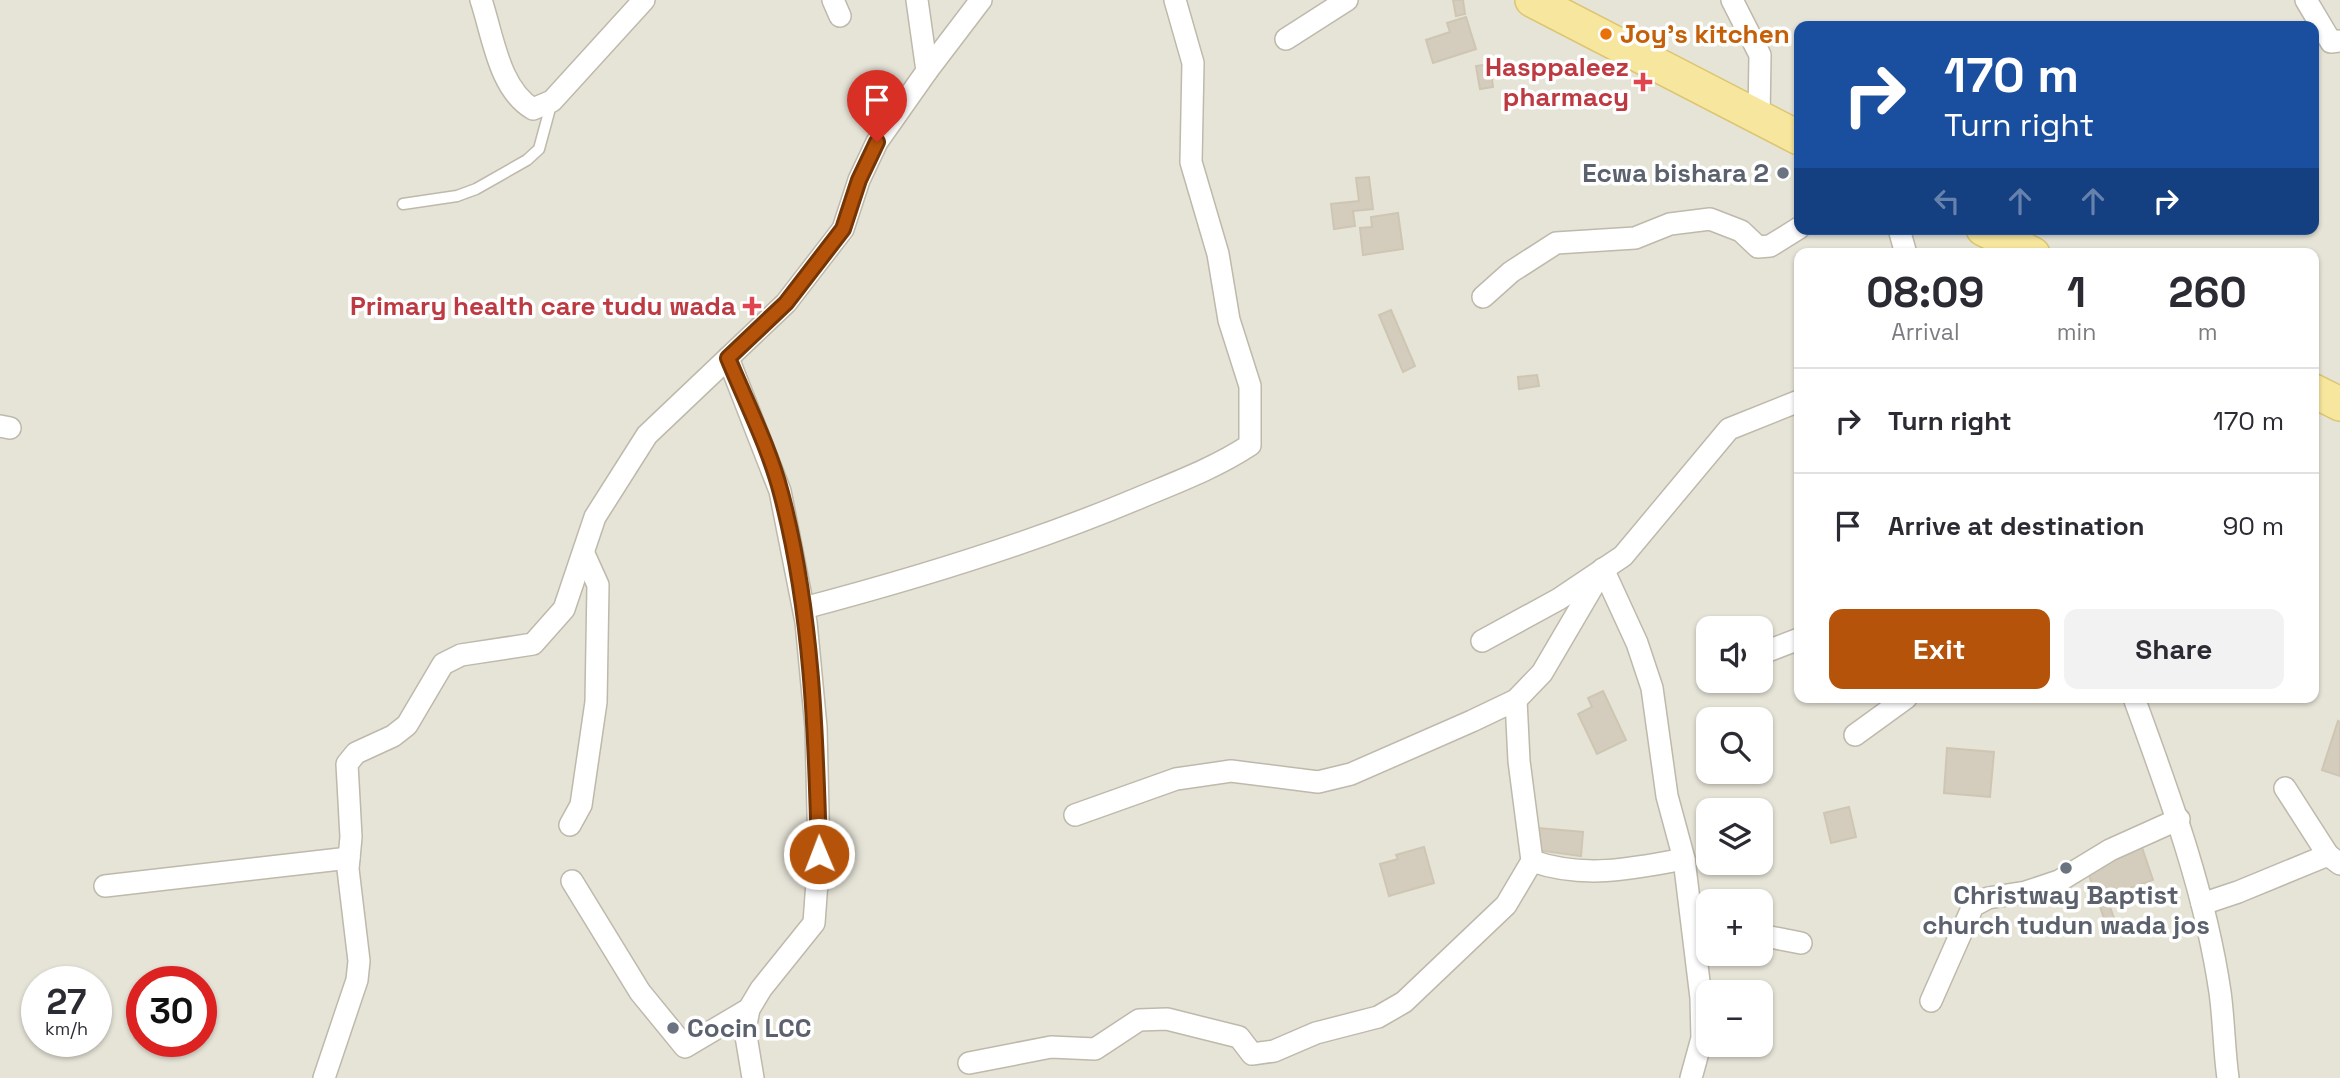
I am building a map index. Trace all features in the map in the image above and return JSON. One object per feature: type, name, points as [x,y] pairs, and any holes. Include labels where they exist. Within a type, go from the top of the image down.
[{"type":"main road","points":[[1532,0],[1794,136]]},
{"type":"main road","points":[[1995,235],[2020,248]]},
{"type":"main road","points":[[2319,394],[2340,404]]},
{"type":"street","points":[[481,0],[508,83],[519,100],[533,109],[552,101],[635,3]]},
{"type":"street","points":[[916,0],[927,71]]},
{"type":"street","points":[[324,1078],[357,980],[359,961],[349,858],[347,764],[356,753],[393,736],[407,725],[443,664],[461,655],[533,644],[564,609],[595,517],[647,435],[786,303],[843,229],[859,180],[877,142],[981,0]]},
{"type":"street","points":[[804,608],[948,568],[1078,524],[1224,462],[1250,445],[1250,386],[1229,320],[1218,254],[1191,162],[1193,63],[1175,0]]},
{"type":"street","points":[[1286,39],[1347,0]]},
{"type":"street","points":[[1732,0],[1760,54],[1759,118]]},
{"type":"street","points":[[2306,0],[2318,21]]},
{"type":"street","points":[[2319,22],[2331,42],[2340,41]]},
{"type":"street","points":[[1483,297],[1511,272],[1556,243],[1635,238],[1670,224],[1710,219],[1741,232],[1758,247],[1770,246],[1794,231]]},
{"type":"street","points":[[728,358],[780,491],[804,608],[816,727],[819,854],[814,923],[761,989],[749,1009],[745,1030],[753,1078]]},
{"type":"street","points":[[1482,641],[1559,599],[1623,556],[1729,429],[1794,403]]},
{"type":"street","points":[[570,825],[581,805],[596,702],[598,585],[584,554]]},
{"type":"street","points":[[1075,815],[1176,779],[1231,771],[1318,782],[1351,774],[1516,700],[1542,673],[1603,569]]},
{"type":"street","points":[[1603,569],[1637,643],[1652,688],[1667,796],[1696,903]]},
{"type":"street","points":[[1773,649],[1794,641]]},
{"type":"street","points":[[969,1063],[1051,1047],[1095,1049],[1139,1020],[1167,1019],[1239,1037],[1252,1054],[1274,1051],[1316,1033],[1378,1017],[1404,1002],[1506,905],[1532,861],[1519,761],[1516,700]]},
{"type":"street","points":[[1855,735],[1892,703]]},
{"type":"street","points":[[2136,703],[2179,820],[2202,904],[2220,993],[2223,1077]]},
{"type":"street","points":[[2202,904],[2334,859],[2285,788]]},
{"type":"street","points":[[1931,1001],[1973,906],[1988,898],[2026,892],[2059,881],[2110,850],[2179,820]]},
{"type":"street","points":[[105,886],[349,858]]},
{"type":"street","points":[[1532,861],[1560,870],[1586,873],[1684,859]]},
{"type":"street","points":[[572,881],[640,992],[685,1047],[749,1009]]},
{"type":"street","points":[[1773,938],[1801,943]]},
{"type":"street","points":[[1691,1078],[1702,1038],[1701,966]]},
{"type":"lane","points":[[403,204],[457,196],[476,189],[527,160],[539,149],[552,101]]},
{"type":"shaded area","points":[[0,0],[2340,0],[2340,1078],[0,1078]]},
{"type":"building","points":[[1453,0],[1463,0],[1465,14],[1456,16]]},
{"type":"building","points":[[1466,17],[1476,49],[1433,63],[1426,40],[1450,32],[1447,23]]},
{"type":"building","points":[[1490,64],[1493,87],[1480,89],[1476,66]]},
{"type":"building","points":[[1369,177],[1373,209],[1353,211],[1355,226],[1334,229],[1331,204],[1359,201],[1356,178]]},
{"type":"building","points":[[1398,213],[1403,249],[1363,255],[1360,228],[1372,227],[1371,217]]},
{"type":"building","points":[[1391,310],[1415,366],[1403,372],[1379,315]]},
{"type":"building","points":[[1537,375],[1539,386],[1519,389],[1518,377]]},
{"type":"building","points":[[1603,691],[1626,740],[1597,754],[1578,714],[1592,707],[1588,698]]},
{"type":"building","points":[[2338,721],[2340,722],[2340,776],[2322,770]]},
{"type":"building","points":[[1947,748],[1994,752],[1990,797],[1944,793]]},
{"type":"building","points":[[1849,807],[1856,837],[1831,843],[1824,813]]},
{"type":"building","points":[[1538,828],[1583,832],[1581,856],[1536,850]]},
{"type":"building","points":[[2137,833],[2153,880],[2106,896],[2115,921],[2106,924],[2086,867]]},
{"type":"building","points":[[1424,847],[1434,883],[1389,896],[1380,864],[1398,859],[1396,855]]},
{"type":"place","name":"Joy's kitchen","points":[[1606,34]]},
{"type":"place","name":"Hasppaleez pharmacy","points":[[1643,82]]},
{"type":"place","name":"Ecwa bishara 2","points":[[1783,173]]},
{"type":"place","name":"Primary health care tudu wada","points":[[752,306]]},
{"type":"place","name":"Christway Baptist church tudun wada jos","points":[[2066,868]]},
{"type":"place","name":"Cocin LCC","points":[[673,1028]]},
{"type":"route","points":[[819,854],[816,727],[804,608],[780,491],[728,358],[786,303],[843,229],[859,180],[877,142]]}]
